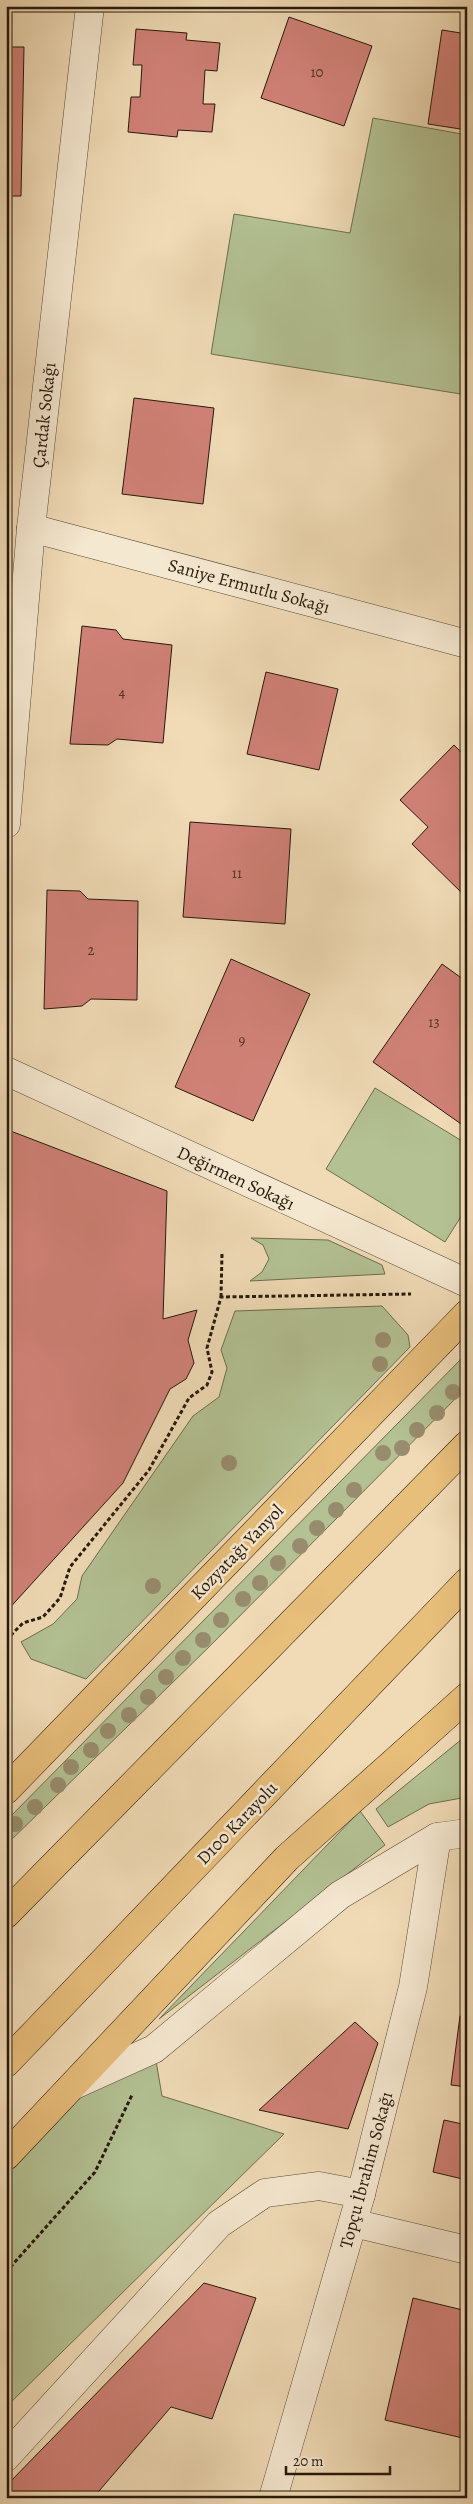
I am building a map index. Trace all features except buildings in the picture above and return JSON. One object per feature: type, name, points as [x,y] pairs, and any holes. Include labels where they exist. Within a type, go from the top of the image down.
[{"type":"main road","name":"Kozyatağı Yanyol","points":[[6,1790],[467,1314]]},
{"type":"main road","points":[[6,1914],[467,1445]]},
{"type":"main road","name":"D100 Karayolu","points":[[6,2063],[467,1582]]},
{"type":"main road","points":[[6,2156],[287,1858],[467,1697]]},
{"type":"street","name":"Çardak Sokağı","points":[[6,824],[31,528],[90,6]]},
{"type":"street","name":"Saniye Ermutlu Sokağı","points":[[31,528],[467,644]]},
{"type":"street","name":"Değirmen Sokağı","points":[[6,1071],[467,1283]]},
{"type":"street","points":[[72,2086],[154,2049],[340,1895],[437,1837],[467,1833]]},
{"type":"street","name":"Topçu İbrahim Sokağı","points":[[272,2498],[353,2223],[414,1987],[437,1837]]},
{"type":"street","points":[[6,2457],[219,2224],[265,2193],[319,2186],[361,2194]]},
{"type":"street","points":[[353,2223],[467,2250]]},
{"type":"path","points":[[6,1640],[24,1623],[43,1617],[60,1598],[70,1567],[149,1470],[189,1398],[207,1385],[212,1372],[207,1348],[221,1297],[222,1253]]},
{"type":"path","points":[[221,1297],[418,1294]]},
{"type":"path","points":[[6,2272],[94,2172],[133,2093]]},
{"type":"green space","points":[[373,118],[467,135],[467,395],[211,354],[234,214],[350,233]]},
{"type":"green space","points":[[375,1088],[467,1144],[467,1207],[445,1242],[326,1169]]},
{"type":"green space","points":[[251,1238],[328,1240],[382,1265],[385,1274],[250,1281],[262,1272],[269,1259],[263,1245]]},
{"type":"green space","points":[[382,1306],[408,1335],[410,1347],[86,1679],[31,1659],[21,1642],[53,1624],[77,1599],[82,1576],[193,1416],[219,1397],[227,1368],[221,1350],[235,1311]]},
{"type":"green space","points":[[467,1353],[467,1387],[209,1647],[6,1845],[6,1821]]},
{"type":"green space","points":[[467,1735],[467,1797],[429,1804],[388,1827],[376,1809]]},
{"type":"green space","points":[[360,1811],[385,1845],[159,2019]]},
{"type":"green space","points":[[154,2049],[162,2096],[284,2134],[6,2407],[6,2155],[72,2087]]}]
